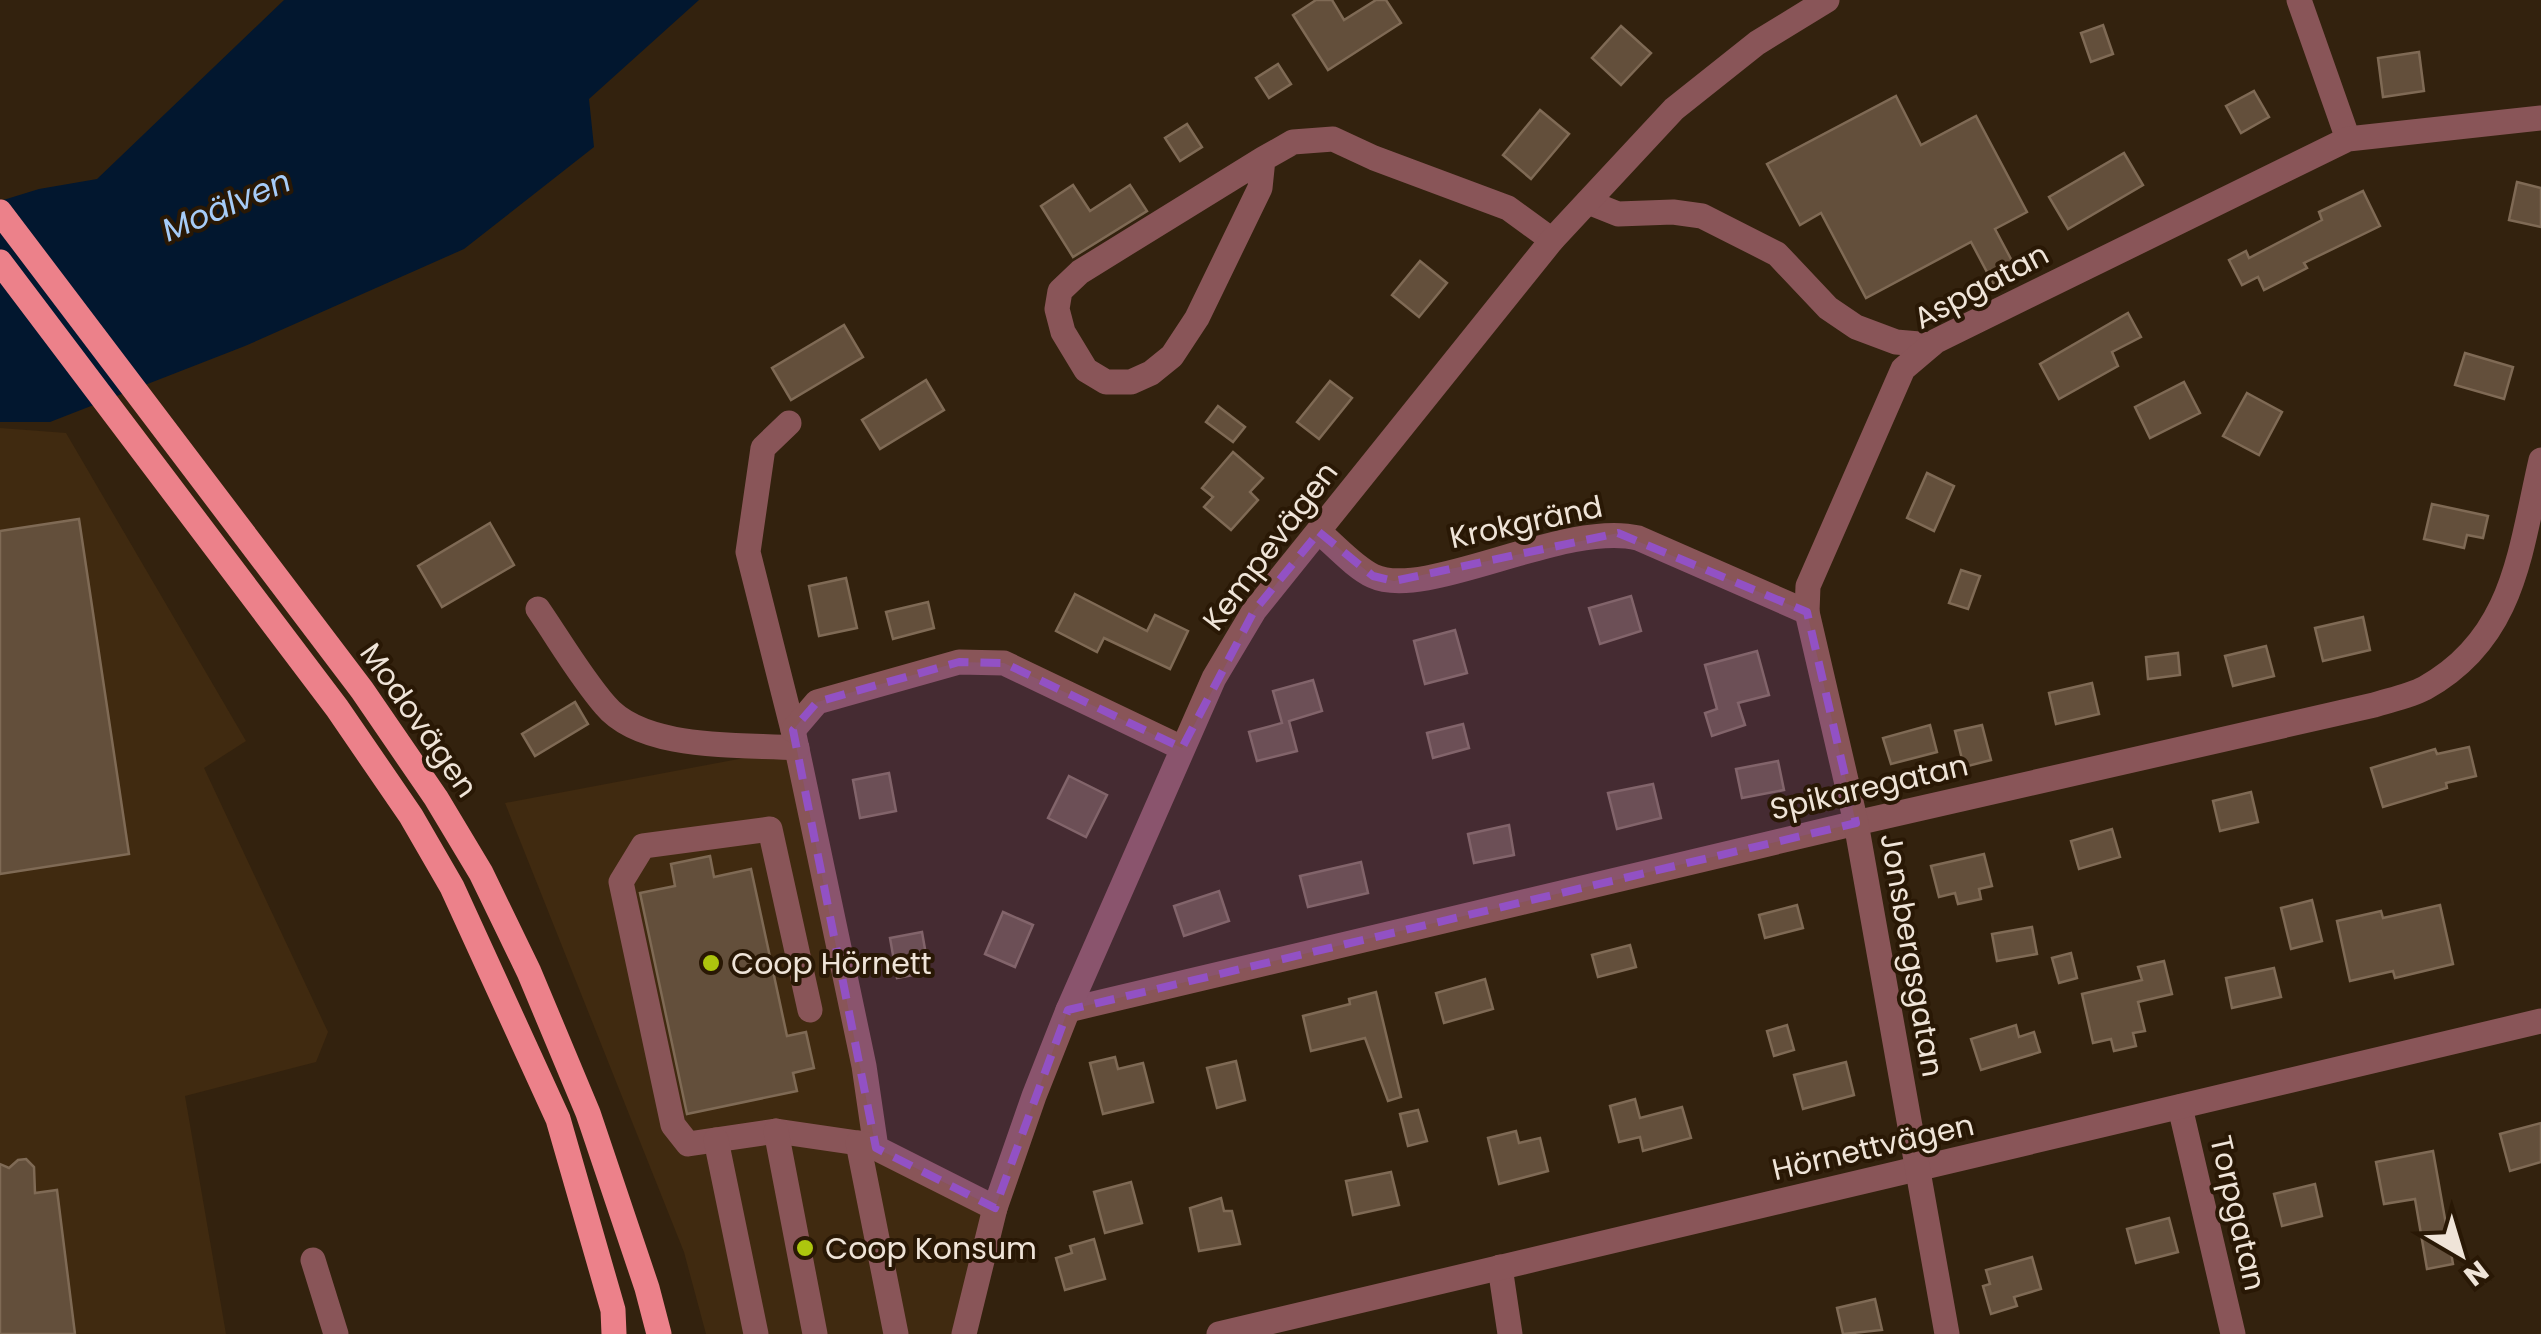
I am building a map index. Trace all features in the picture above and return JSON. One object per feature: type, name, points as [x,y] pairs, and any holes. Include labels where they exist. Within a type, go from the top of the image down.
[{"type":"main road","name":"Modovägen","points":[[0,212],[362,690],[436,798],[481,873],[522,955],[588,1113],[659,1334]]},
{"type":"main road","name":"Modovägen","points":[[0,262],[337,708],[411,816],[452,887],[558,1120],[612,1310],[614,1334]]},
{"type":"street","name":"Kempevägen","points":[[964,1334],[995,1208],[1068,1010],[1214,678],[1254,611],[1552,240],[1674,109],[1757,43],[1827,0]]},
{"type":"street","points":[[2300,0],[2348,138]]},
{"type":"street","name":"Aspgatan","points":[[1856,822],[1807,612],[1808,586],[1903,368],[1931,345],[2348,138],[2541,118]]},
{"type":"street","points":[[1263,159],[1260,188],[1198,318],[1172,356],[1151,373],[1131,382],[1106,382],[1086,370],[1063,332],[1057,309],[1060,291],[1080,272],[1263,159],[1293,142],[1333,139],[1508,208],[1552,240]]},
{"type":"street","points":[[1588,202],[1618,214],[1673,212],[1702,216],[1777,254],[1828,308],[1856,328],[1896,342],[1931,345]]},
{"type":"street","points":[[789,423],[764,448],[748,552],[795,739],[864,1066],[867,1146],[896,1334]]},
{"type":"street","name":"Spikaregatan","points":[[1068,1010],[1856,822],[2374,705],[2424,689],[2462,662],[2489,633],[2511,588],[2541,460]]},
{"type":"street","name":"Krokgränd","points":[[1319,532],[1373,576],[1394,581],[1425,578],[1564,542],[1618,534],[1638,538],[1807,612]]},
{"type":"street","points":[[538,609],[606,708],[635,729],[668,738],[795,739]]},
{"type":"street","points":[[795,739],[817,702],[960,662],[1004,663],[1182,748]]},
{"type":"street","name":"Jonsbergsgatan","points":[[1856,822],[1947,1334]]},
{"type":"street","points":[[810,1010],[770,828],[643,846],[622,882],[674,1125],[688,1144],[776,1131],[867,1146],[995,1208]]},
{"type":"street","name":"Hörnettvägen","points":[[1219,1334],[2541,1022]]},
{"type":"street","name":"Torpgatan","points":[[2180,1107],[2233,1334]]},
{"type":"street","points":[[776,1131],[815,1334]]},
{"type":"street","points":[[716,1140],[756,1334]]},
{"type":"street","points":[[313,1260],[336,1334]]},
{"type":"street","points":[[1500,1268],[1510,1334]]},
{"type":"highlighted area","points":[[1319,532],[1373,576],[1394,581],[1618,533],[1807,612],[1856,823],[1068,1010],[995,1208],[876,1148],[793,730],[817,702],[959,662],[1004,663],[1182,748],[1254,611]]},
{"type":"shaded area","points":[[0,428],[66,433],[246,741],[204,768],[328,1032],[316,1062],[185,1096],[226,1334],[0,1334]]},
{"type":"shaded area","points":[[797,748],[876,1148],[995,1208],[966,1334],[706,1334],[684,1252],[505,803]]},
{"type":"water","name":"Moälven","points":[[284,0],[699,0],[589,99],[594,147],[464,249],[245,346],[50,422],[0,422],[0,201],[39,189],[97,179]]},
{"type":"building","points":[[1316,0],[1332,0],[1344,20],[1376,0],[1386,0],[1401,23],[1328,70],[1293,15]]},
{"type":"building","points":[[2103,25],[2113,54],[2091,62],[2081,33]]},
{"type":"building","points":[[1621,26],[1651,53],[1621,85],[1592,58]]},
{"type":"building","points":[[2419,52],[2424,91],[2383,97],[2378,58]]},
{"type":"building","points":[[1278,64],[1291,84],[1269,98],[1256,78]]},
{"type":"building","points":[[2254,91],[2269,117],[2241,133],[2226,106]]},
{"type":"building","points":[[1896,96],[1921,145],[1976,116],[2027,212],[1995,229],[2020,276],[1996,289],[1971,242],[1866,298],[1821,213],[1800,225],[1767,164]]},
{"type":"building","points":[[1540,110],[1569,134],[1531,179],[1503,155]]},
{"type":"building","points":[[1187,124],[1202,147],[1180,161],[1165,138]]},
{"type":"building","points":[[2124,153],[2143,185],[2068,229],[2049,197]]},
{"type":"building","points":[[2517,182],[2541,188],[2541,227],[2509,220]]},
{"type":"building","points":[[1073,185],[1090,211],[1130,185],[1147,211],[1073,257],[1041,206]]},
{"type":"building","points":[[2363,191],[2380,226],[2304,263],[2307,268],[2264,290],[2258,277],[2242,285],[2229,260],[2246,251],[2249,258],[2322,220],[2319,212]]},
{"type":"building","points":[[1420,261],[1447,283],[1419,317],[1392,295]]},
{"type":"building","points":[[2128,313],[2141,337],[2112,352],[2118,366],[2059,399],[2040,364]]},
{"type":"building","points":[[844,325],[863,357],[791,400],[772,368]]},
{"type":"building","points":[[2465,353],[2513,367],[2504,399],[2455,385]]},
{"type":"building","points":[[926,380],[944,410],[880,449],[862,420]]},
{"type":"building","points":[[1330,381],[1352,398],[1319,439],[1297,422]]},
{"type":"building","points":[[2184,382],[2200,413],[2150,438],[2135,407]]},
{"type":"building","points":[[2247,393],[2282,412],[2259,455],[2223,436]]},
{"type":"building","points":[[1218,406],[1245,427],[1233,442],[1206,422]]},
{"type":"building","points":[[1233,452],[1263,478],[1250,492],[1258,500],[1231,530],[1204,507],[1213,497],[1202,488]]},
{"type":"building","points":[[1927,473],[1954,486],[1934,531],[1907,518]]},
{"type":"building","points":[[2432,504],[2488,516],[2483,538],[2467,535],[2464,548],[2424,539]]},
{"type":"building","points":[[79,519],[129,854],[0,874],[0,531]]},
{"type":"building","points":[[490,523],[514,565],[442,607],[418,566]]},
{"type":"building","points":[[1961,570],[1980,576],[1968,609],[1949,603]]},
{"type":"building","points":[[846,578],[857,628],[819,636],[809,586]]},
{"type":"building","points":[[1075,594],[1147,631],[1155,615],[1188,631],[1170,669],[1104,638],[1097,652],[1056,631]]},
{"type":"building","points":[[1631,596],[1641,631],[1600,644],[1589,608]]},
{"type":"building","points":[[928,602],[934,628],[893,639],[886,612]]},
{"type":"building","points":[[2363,617],[2370,650],[2323,661],[2315,628]]},
{"type":"building","points":[[1455,630],[1467,673],[1425,684],[1414,641]]},
{"type":"building","points":[[2266,646],[2274,676],[2233,686],[2225,656]]},
{"type":"building","points":[[1757,651],[1769,695],[1738,703],[1745,725],[1712,736],[1705,713],[1717,709],[1705,665]]},
{"type":"building","points":[[2178,653],[2180,675],[2148,679],[2146,657]]},
{"type":"building","points":[[1313,680],[1322,711],[1289,721],[1297,751],[1257,761],[1249,732],[1282,723],[1273,691]]},
{"type":"building","points":[[2092,683],[2099,714],[2056,724],[2049,693]]},
{"type":"building","points":[[575,702],[588,724],[535,756],[522,734]]},
{"type":"building","points":[[1463,724],[1469,748],[1433,758],[1427,733]]},
{"type":"building","points":[[1930,725],[1937,752],[1891,764],[1883,738]]},
{"type":"building","points":[[1982,725],[1991,760],[1964,767],[1955,731]]},
{"type":"building","points":[[2469,747],[2476,776],[2383,807],[2371,768],[2435,749],[2437,754]]},
{"type":"building","points":[[1778,761],[1784,790],[1742,798],[1736,769]]},
{"type":"building","points":[[889,773],[896,811],[860,818],[853,780]]},
{"type":"building","points":[[1069,776],[1107,795],[1086,837],[1048,818]]},
{"type":"building","points":[[1653,784],[1661,818],[1617,829],[1608,793]]},
{"type":"building","points":[[2251,792],[2258,822],[2220,831],[2213,801]]},
{"type":"building","points":[[1509,825],[1514,855],[1474,863],[1468,834]]},
{"type":"building","points":[[2112,829],[2120,857],[2079,869],[2071,841]]},
{"type":"building","points":[[1984,854],[1992,886],[1979,889],[1981,899],[1958,904],[1955,893],[1939,897],[1931,866]]},
{"type":"building","name":"Coop Hörnett","points":[[710,856],[714,877],[751,869],[787,1036],[806,1032],[814,1068],[793,1073],[797,1091],[687,1114],[640,893],[675,886],[671,864]]},
{"type":"building","points":[[1361,862],[1368,893],[1308,907],[1300,876]]},
{"type":"building","points":[[1219,891],[1229,921],[1184,936],[1174,906]]},
{"type":"building","points":[[2312,900],[2322,941],[2291,949],[2281,908]]},
{"type":"building","points":[[1797,905],[1803,928],[1765,938],[1759,915]]},
{"type":"building","points":[[2440,905],[2453,964],[2395,978],[2393,971],[2350,981],[2337,921],[2381,911],[2383,918]]},
{"type":"building","points":[[1003,912],[1033,925],[1015,967],[985,954]]},
{"type":"building","points":[[2032,927],[2037,954],[1997,961],[1992,934]]},
{"type":"building","points":[[922,932],[929,972],[897,978],[890,938]]},
{"type":"building","points":[[1630,945],[1636,967],[1598,977],[1592,955]]},
{"type":"building","points":[[2071,953],[2077,978],[2059,983],[2052,958]]},
{"type":"building","points":[[2164,961],[2172,994],[2138,1002],[2145,1031],[2133,1033],[2136,1046],[2114,1051],[2111,1039],[2093,1043],[2082,994],[2142,980],[2138,967]]},
{"type":"building","points":[[2274,968],[2281,997],[2232,1008],[2226,978]]},
{"type":"building","points":[[1485,979],[1493,1009],[1444,1023],[1436,993]]},
{"type":"building","points":[[1376,992],[1401,1097],[1388,1101],[1365,1038],[1311,1051],[1303,1016],[1350,1004],[1349,999]]},
{"type":"building","points":[[1787,1025],[1794,1050],[1774,1056],[1767,1031]]},
{"type":"building","points":[[2016,1025],[2019,1037],[2034,1032],[2040,1052],[1981,1070],[1971,1039]]},
{"type":"building","points":[[1115,1057],[1118,1069],[1143,1063],[1153,1102],[1103,1114],[1090,1063]]},
{"type":"building","points":[[1236,1061],[1245,1100],[1217,1108],[1207,1068]]},
{"type":"building","points":[[1846,1062],[1854,1095],[1803,1109],[1794,1075]]},
{"type":"building","points":[[1635,1099],[1640,1118],[1682,1107],[1691,1138],[1643,1151],[1640,1137],[1619,1142],[1610,1106]]},
{"type":"building","points":[[1418,1110],[1427,1141],[1408,1146],[1400,1114]]},
{"type":"building","points":[[2541,1123],[2541,1162],[2510,1171],[2500,1134]]},
{"type":"building","points":[[1516,1131],[1519,1143],[1540,1138],[1548,1171],[1499,1184],[1488,1138]]},
{"type":"building","points":[[2433,1151],[2453,1264],[2427,1269],[2415,1199],[2384,1204],[2376,1162]]},
{"type":"building","points":[[26,1159],[34,1167],[35,1193],[57,1190],[75,1334],[0,1334],[0,1164],[9,1168]]},
{"type":"building","points":[[1391,1172],[1399,1205],[1353,1215],[1346,1181]]},
{"type":"building","points":[[1131,1182],[1142,1223],[1105,1233],[1094,1192]]},
{"type":"building","points":[[2315,1184],[2322,1216],[2282,1226],[2274,1194]]},
{"type":"building","points":[[1221,1198],[1224,1211],[1232,1211],[1240,1244],[1199,1251],[1190,1208]]},
{"type":"building","points":[[2169,1218],[2178,1252],[2136,1263],[2127,1229]]},
{"type":"building","points":[[1094,1239],[1105,1279],[1065,1290],[1056,1258],[1072,1253],[1070,1246]]},
{"type":"building","points":[[2032,1257],[2041,1289],[2014,1297],[2017,1306],[1991,1314],[1983,1286],[1990,1284],[1986,1270]]},
{"type":"building","points":[[1875,1299],[1882,1330],[1843,1334],[1837,1308]]},
{"type":"place","name":"Coop Hörnett","points":[[711,963]]},
{"type":"place","name":"Coop Konsum","points":[[805,1248]]}]
